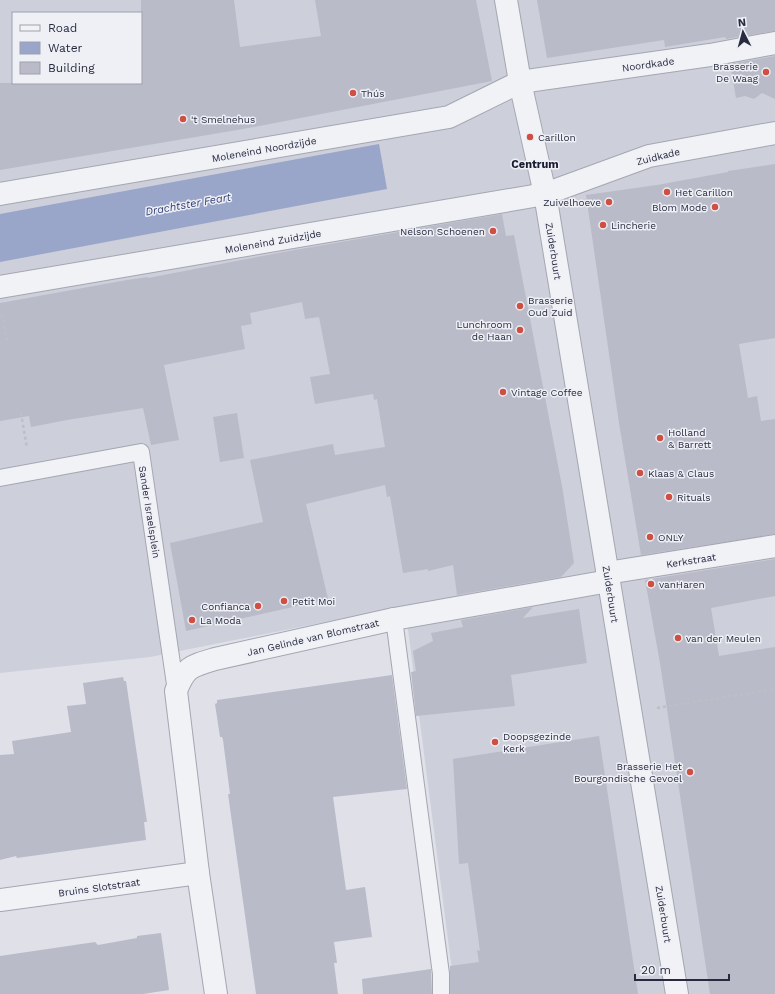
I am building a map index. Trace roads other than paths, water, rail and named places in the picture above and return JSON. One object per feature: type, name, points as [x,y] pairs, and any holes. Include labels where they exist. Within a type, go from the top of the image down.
[{"type":"street","name":"Zuiderbuurt","points":[[506,0],[520,82],[545,194],[677,994]]},
{"type":"street","name":"Noordkade","points":[[520,82],[710,55],[775,43]]},
{"type":"street","name":"Moleneind Noordzijde","points":[[0,194],[449,117],[520,82]]},
{"type":"street","name":"Zuidkade","points":[[545,194],[649,156],[775,133]]},
{"type":"street","name":"Moleneind Zuidzijde","points":[[0,287],[545,194]]},
{"type":"street","name":"Kerkstraat","points":[[394,619],[775,546]]},
{"type":"street","name":"Jan Gelinde van Blomstraat","points":[[176,691],[181,677],[188,669],[197,664],[394,619]]},
{"type":"street","points":[[176,691],[198,873],[216,994]]},
{"type":"street","name":"Bruins Slotstraat","points":[[0,900],[198,873]]},
{"type":"lane","name":"Sander Israelsplein","points":[[0,478],[141,452],[176,691]]},
{"type":"lane","name":"Jan Gelinde van Blomstraat","points":[[394,619],[441,974],[441,994]]},
{"type":"water","name":"Drachtster Feart","points":[[379,144],[387,189],[0,262],[0,214]]},
{"type":"place","name":"Brasserie De Waag","points":[[766,72]]},
{"type":"place","name":"Thús","points":[[353,93]]},
{"type":"place","name":"'t Smelnehus","points":[[183,119]]},
{"type":"place","name":"Carillon","points":[[530,137]]},
{"type":"place","name":"Het Carillon","points":[[667,192]]},
{"type":"place","name":"Zuivelhoeve","points":[[609,202]]},
{"type":"place","name":"Blom Mode","points":[[715,207]]},
{"type":"place","name":"Lincherie","points":[[603,225]]},
{"type":"place","name":"Nelson Schoenen","points":[[493,231]]},
{"type":"place","name":"Brasserie Oud Zuid","points":[[520,306]]},
{"type":"place","name":"Lunchroom de Haan","points":[[520,330]]},
{"type":"place","name":"Vintage Coffee","points":[[503,392]]},
{"type":"place","name":"Holland & Barrett","points":[[660,438]]},
{"type":"place","name":"Klaas & Claus","points":[[640,473]]},
{"type":"place","name":"Rituals","points":[[669,497]]},
{"type":"place","name":"ONLY","points":[[650,537]]},
{"type":"place","name":"vanHaren","points":[[651,584]]},
{"type":"place","name":"Petit Moi","points":[[284,601]]},
{"type":"place","name":"Confianca","points":[[258,606]]},
{"type":"place","name":"La Moda","points":[[192,620]]},
{"type":"place","name":"van der Meulen","points":[[678,638]]},
{"type":"place","name":"Doopsgezinde Kerk","points":[[495,742]]},
{"type":"place","name":"Brasserie Het Bourgondische Gevoel","points":[[690,772]]},
{"type":"district","name":"Centrum","points":[[535,164]]}]
